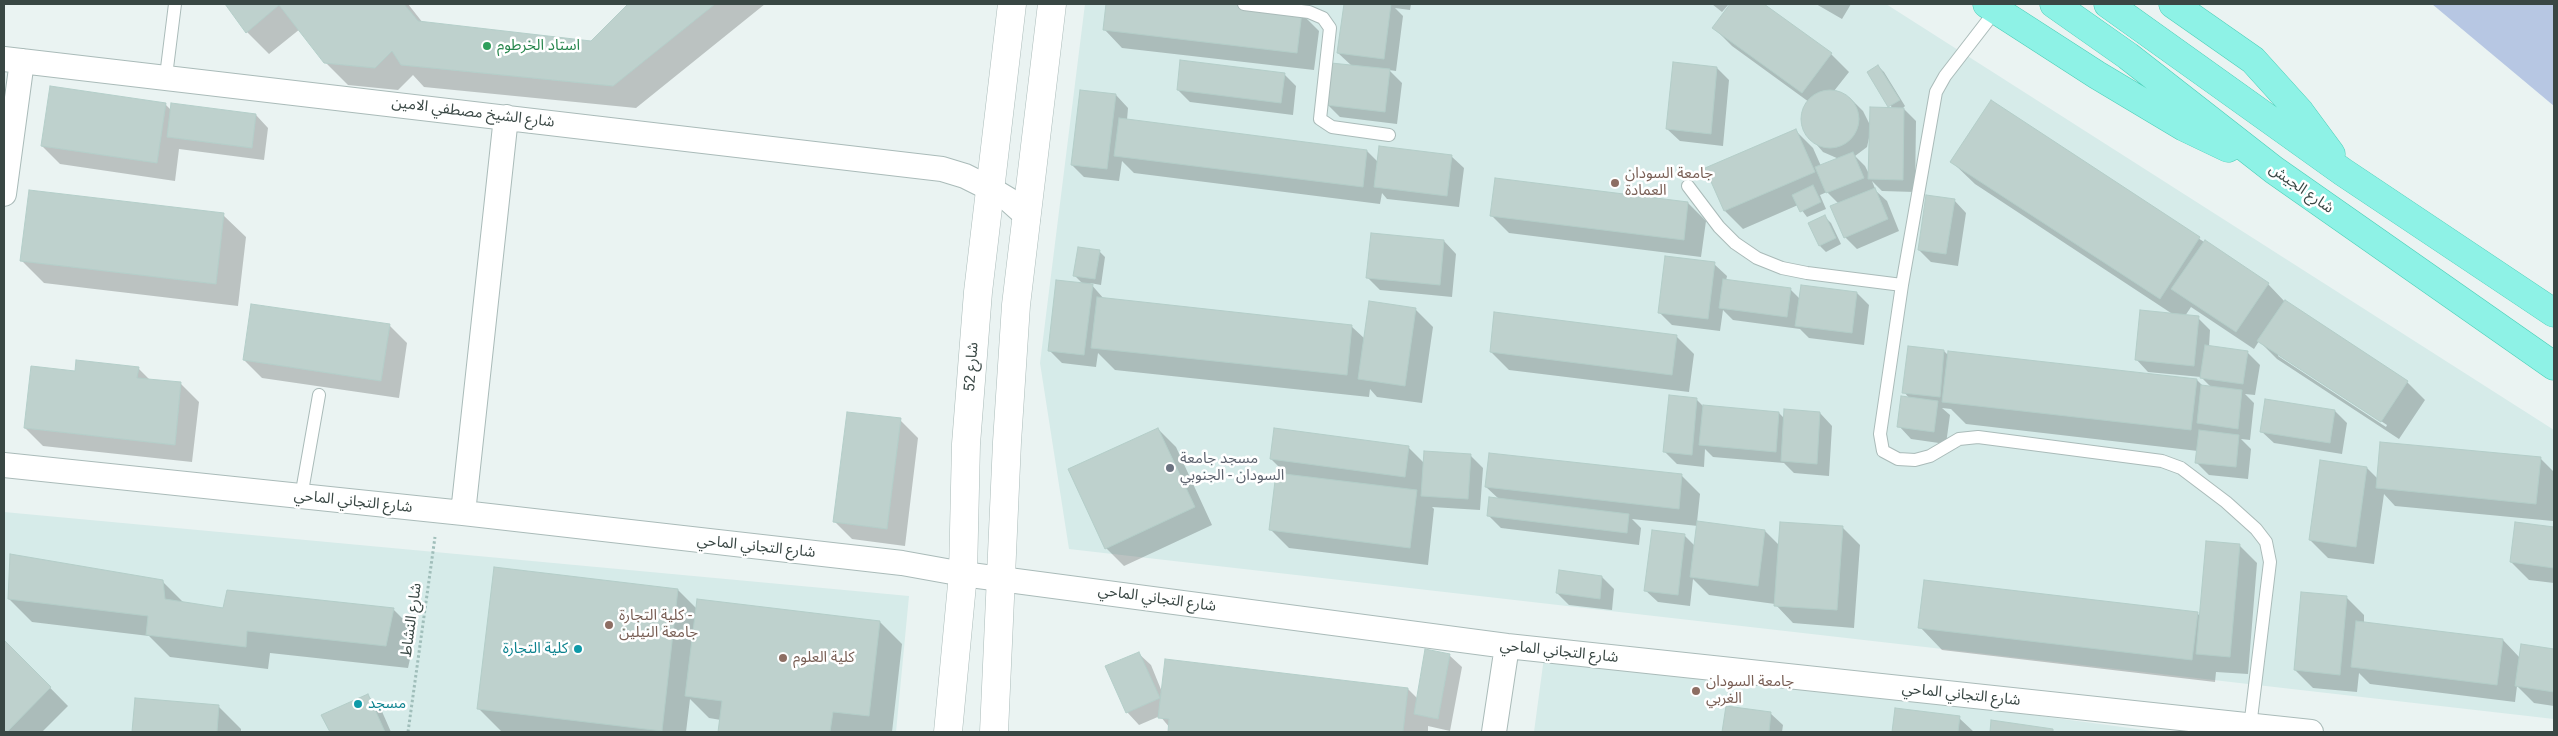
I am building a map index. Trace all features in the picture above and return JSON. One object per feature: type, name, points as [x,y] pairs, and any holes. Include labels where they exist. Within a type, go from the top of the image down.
[{"type":"highway","name":"شارع الجيش","points":[[2054,4],[2128,56],[2274,170],[2554,366]]},
{"type":"highway","points":[[2108,4],[2343,172],[2554,313]]},
{"type":"highway","points":[[2174,4],[2253,60],[2300,112],[2343,172]]},
{"type":"highway","points":[[1991,7],[2097,76],[2184,127],[2274,170]]},
{"type":"street","name":"شارع 52","points":[[948,732],[963,574],[966,444],[978,292],[1012,4]]},
{"type":"street","points":[[994,732],[1007,442],[1016,305],[1052,4]]},
{"type":"street","name":"شارع الشيخ مصطفي الامين","points":[[13,60],[166,76],[942,169],[965,176],[989,188],[1009,200],[1028,217]]},
{"type":"street","points":[[4,194],[13,60]]},
{"type":"street","points":[[463,514],[506,117]]},
{"type":"street","name":"شارع التجاني الماحي","points":[[4,466],[439,511],[902,563],[963,574],[1507,646],[2250,729],[2311,732]]},
{"type":"street","points":[[1494,732],[1507,646]]},
{"type":"lane","points":[[166,76],[175,4]]},
{"type":"lane","points":[[1244,4],[1309,12],[1323,18],[1330,28],[1320,119],[1332,127],[1389,135]]},
{"type":"lane","points":[[1991,7],[1936,92],[1902,284],[1880,434],[1883,451],[1898,459],[1915,460],[1930,456],[1959,439],[1978,437],[2162,461],[2181,468],[2256,529],[2266,542],[2270,562],[2250,729]]},
{"type":"lane","points":[[1688,186],[1718,228],[1735,243],[1757,258],[1782,268],[1807,273],[1902,284]]},
{"type":"lane","points":[[301,497],[319,395]]},
{"type":"path","name":"شارع النشاط","points":[[408,732],[439,511]]},
{"type":"shaded area","name":"جامعة السودان العمادة","points":[[1085,4],[1886,4],[2554,430],[2554,719],[1069,549],[1040,363]]},
{"type":"shaded area","points":[[2432,4],[2554,4],[2554,106]]},
{"type":"shaded area","points":[[4,512],[909,596],[896,732],[4,732]]},
{"type":"shaded area","name":"جامعة السودان الغربي","points":[[1545,650],[2160,732],[1534,732]]},
{"type":"building","name":"استاد الخرطوم","points":[[225,4],[404,4],[418,21],[591,41],[628,4],[715,4],[613,86],[401,65],[392,51],[375,68],[324,63],[279,5],[246,33]]},
{"type":"building","points":[[1106,4],[1232,4],[1302,12],[1297,53],[1103,30]]},
{"type":"building","points":[[1344,4],[1391,4],[1384,59],[1337,53]]},
{"type":"building","points":[[1730,4],[1764,4],[1832,53],[1802,93],[1712,28]]},
{"type":"building","points":[[1180,60],[1285,73],[1281,103],[1177,90]]},
{"type":"building","points":[[1673,62],[1717,67],[1711,134],[1666,129]]},
{"type":"building","points":[[1331,63],[1390,69],[1385,112],[1326,105]]},
{"type":"building","points":[[1878,65],[1900,100],[1888,107],[1867,72]]},
{"type":"building","points":[[50,86],[166,103],[157,163],[41,146]]},
{"type":"building","points":[[1080,90],[1116,94],[1107,169],[1071,165]]},
{"type":"building","points":[[1824,90],[1836,90],[1851,98],[1859,113],[1859,125],[1851,140],[1836,148],[1824,148],[1809,140],[1801,125],[1801,113],[1809,98]]},
{"type":"building","points":[[1991,100],[2200,237],[2160,299],[1950,162]]},
{"type":"building","points":[[171,103],[256,114],[252,148],[167,137]]},
{"type":"building","points":[[1870,107],[1904,108],[1903,180],[1868,179]]},
{"type":"building","points":[[1119,118],[1367,150],[1363,187],[1114,156]]},
{"type":"building","points":[[1796,129],[1815,172],[1724,211],[1705,168]]},
{"type":"building","points":[[1379,146],[1452,155],[1447,196],[1374,187]]},
{"type":"building","points":[[1853,152],[1864,178],[1826,193],[1815,167]]},
{"type":"building","points":[[1495,178],[1688,202],[1684,240],[1490,216]]},
{"type":"building","points":[[1813,185],[1821,202],[1800,212],[1792,195]]},
{"type":"building","points":[[1875,188],[1888,219],[1844,238],[1830,206]]},
{"type":"building","points":[[29,190],[224,213],[216,284],[20,261]]},
{"type":"building","points":[[1926,195],[1955,199],[1946,254],[1918,250]]},
{"type":"building","points":[[1825,215],[1836,238],[1819,246],[1808,223]]},
{"type":"building","points":[[1371,233],[1444,240],[1440,285],[1366,278]]},
{"type":"building","points":[[2205,240],[2269,283],[2236,332],[2171,289]]},
{"type":"building","points":[[1078,247],[1100,250],[1095,279],[1073,276]]},
{"type":"building","points":[[1665,256],[1715,262],[1708,319],[1658,313]]},
{"type":"building","points":[[1723,279],[1791,288],[1787,317],[1719,308]]},
{"type":"building","points":[[1056,280],[1093,284],[1084,355],[1048,351]]},
{"type":"building","points":[[1801,285],[1857,292],[1852,333],[1795,326]]},
{"type":"building","points":[[1097,297],[1352,325],[1347,375],[1091,348]]},
{"type":"building","points":[[2285,300],[2408,381],[2381,422],[2257,341]]},
{"type":"building","points":[[1369,301],[1416,308],[1405,386],[1358,379]]},
{"type":"building","points":[[251,304],[390,324],[381,381],[243,360]]},
{"type":"building","points":[[2140,310],[2199,316],[2194,366],[2135,360]]},
{"type":"building","points":[[1494,312],[1677,335],[1672,375],[1490,352]]},
{"type":"building","points":[[2205,345],[2248,351],[2243,384],[2200,378]]},
{"type":"building","points":[[1908,346],[1944,350],[1940,397],[1902,393]]},
{"type":"building","points":[[1948,351],[2197,379],[2191,430],[1942,402]]},
{"type":"building","points":[[76,360],[139,367],[137,378],[181,382],[175,445],[24,428],[31,366],[75,371]]},
{"type":"building","points":[[2201,385],[2242,390],[2238,429],[2197,423]]},
{"type":"building","points":[[1669,395],[1697,398],[1692,455],[1663,452]]},
{"type":"building","points":[[1901,396],[1938,401],[1934,432],[1897,427]]},
{"type":"building","points":[[2265,399],[2335,410],[2330,443],[2260,432]]},
{"type":"building","points":[[1703,405],[1779,412],[1776,452],[1699,445]]},
{"type":"building","points":[[1784,409],[1820,412],[1817,464],[1781,461]]},
{"type":"building","points":[[847,412],[901,418],[887,529],[833,522]]},
{"type":"building","points":[[1158,428],[1195,507],[1105,549],[1068,469]]},
{"type":"building","points":[[1274,428],[1409,446],[1405,477],[1270,459]]},
{"type":"building","points":[[2199,430],[2239,435],[2236,467],[2195,463]]},
{"type":"building","points":[[2380,442],[2541,457],[2536,504],[2376,488]]},
{"type":"building","points":[[1424,451],[1471,454],[1468,499],[1421,496]]},
{"type":"building","points":[[1489,453],[1682,474],[1679,509],[1485,487]]},
{"type":"building","points":[[2320,460],[2367,467],[2356,547],[2309,540]]},
{"type":"building","points":[[1276,473],[1417,490],[1410,548],[1269,530]]},
{"type":"building","points":[[1489,497],[1629,514],[1627,533],[1487,516]]},
{"type":"building","points":[[1697,521],[1765,530],[1758,586],[1690,577]]},
{"type":"building","points":[[1780,522],[1843,526],[1837,610],[1774,606]]},
{"type":"building","points":[[2515,522],[2554,527],[2554,568],[2510,562]]},
{"type":"building","points":[[1652,530],[1685,534],[1678,595],[1644,591]]},
{"type":"building","points":[[2206,541],[2240,544],[2230,657],[2196,654]]},
{"type":"building","points":[[10,554],[163,580],[165,599],[223,608],[227,590],[394,608],[386,646],[247,631],[246,647],[146,635],[148,616],[8,599]]},
{"type":"building","name":"كلية التجارة","points":[[494,567],[678,589],[662,731],[477,709]]},
{"type":"building","points":[[1559,570],[1602,576],[1600,599],[1556,593]]},
{"type":"building","points":[[1924,580],[2198,612],[2192,660],[1918,628]]},
{"type":"building","points":[[2301,592],[2347,596],[2340,675],[2294,670]]},
{"type":"building","name":"كلية العلوم","points":[[697,599],[880,621],[869,716],[833,712],[830,732],[718,732],[722,701],[685,696]]},
{"type":"building","points":[[2356,621],[2503,639],[2497,685],[2351,667]]},
{"type":"building","points":[[4,640],[51,687],[7,732],[4,730]]},
{"type":"building","points":[[2521,644],[2554,649],[2554,692],[2515,686]]},
{"type":"building","points":[[1425,649],[1450,654],[1438,719],[1414,714]]},
{"type":"building","points":[[1139,652],[1160,698],[1126,713],[1105,666]]},
{"type":"building","points":[[1165,659],[1408,688],[1403,732],[1168,732],[1169,719],[1158,718]]},
{"type":"building","name":"مسجد","points":[[368,694],[385,732],[330,732],[321,715]]},
{"type":"building","points":[[135,698],[219,705],[217,732],[132,732]]},
{"type":"building","points":[[1726,706],[1771,712],[1769,732],[1722,732]]},
{"type":"building","points":[[1895,708],[1960,716],[1958,732],[1892,732]]},
{"type":"building","points":[[1991,720],[2053,729],[2053,732],[1990,732]]},
{"type":"place","name":"استاد الخرطوم","points":[[487,46]]},
{"type":"place","name":"جامعة السودان العمادة","points":[[1615,183]]},
{"type":"place","name":"مسجد جامعة السودان - الجنوبي","points":[[1170,468]]},
{"type":"place","name":"كلية التجارة - جامعة النيلين","points":[[609,625]]},
{"type":"place","name":"كلية التجارة","points":[[578,649]]},
{"type":"place","name":"كلية العلوم","points":[[783,658]]},
{"type":"place","name":"جامعة السودان الغربي","points":[[1696,691]]},
{"type":"place","name":"مسجد","points":[[358,704]]}]
